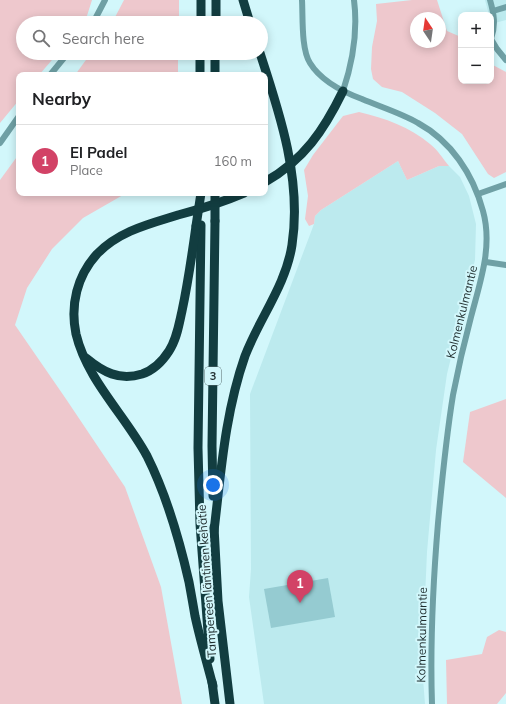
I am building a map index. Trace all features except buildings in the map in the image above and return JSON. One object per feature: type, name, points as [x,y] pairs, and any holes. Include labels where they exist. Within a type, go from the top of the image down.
[{"type":"highway","points":[[201,0],[201,16]]},
{"type":"highway","points":[[216,0],[216,16]]},
{"type":"highway","points":[[243,0],[248,16]]},
{"type":"highway","points":[[200,60],[200,72]]},
{"type":"highway","points":[[215,60],[215,72]]},
{"type":"highway","points":[[262,60],[266,72]]},
{"type":"highway","points":[[214,532],[223,455],[233,396],[246,355],[282,278],[292,245],[295,211],[291,165],[268,79]]},
{"type":"highway","points":[[268,180],[291,165],[319,134],[328,122],[344,91]]},
{"type":"highway","name":"Tampereen läntinen kehätie","points":[[201,196],[198,226],[199,516],[215,704]]},
{"type":"highway","name":"Tampereen läntinen kehätie","points":[[215,196],[212,446],[214,532],[220,627],[230,704]]},
{"type":"highway","points":[[213,686],[195,616],[180,544],[168,504],[146,456],[93,374],[79,345],[75,325],[75,298],[84,273],[97,254],[111,242],[130,231],[145,225],[229,200],[238,196]]},
{"type":"highway","points":[[84,356],[107,373],[124,377],[135,376],[151,370],[163,360],[169,351],[179,325],[198,226]]},
{"type":"street","points":[[97,16],[106,0]]},
{"type":"street","name":"Kolmenkulmantie","points":[[302,0],[304,40],[309,62],[326,80],[344,91],[416,122],[431,131],[444,142],[468,172],[478,194],[486,225],[486,262],[457,374],[444,460],[435,566],[431,666],[432,704]]},
{"type":"street","points":[[344,91],[354,50],[356,27],[354,0]]},
{"type":"street","points":[[490,0],[493,11],[506,7]]},
{"type":"street","points":[[494,20],[494,31]]},
{"type":"street","points":[[494,44],[506,60]]},
{"type":"street","points":[[52,72],[62,60]]},
{"type":"street","points":[[0,143],[2,134],[16,119]]},
{"type":"street","points":[[478,194],[506,184]]},
{"type":"street","points":[[486,262],[506,265]]},
{"type":"shaded area","points":[[0,0],[92,0],[87,16],[16,16],[16,60],[52,60],[42,72],[16,72],[16,104],[0,123]]},
{"type":"shaded area","points":[[124,0],[179,0],[179,16],[116,16]]},
{"type":"shaded area","points":[[412,0],[437,0],[441,12],[410,12],[410,48],[446,48],[446,28],[447,31],[458,36],[458,84],[494,84],[494,66],[506,72],[506,172],[494,178],[488,174],[462,134],[435,113],[402,92],[382,87],[373,79],[371,69],[372,47],[377,21],[376,4]]},
{"type":"shaded area","points":[[485,0],[506,0],[506,20],[494,23],[494,12],[488,12]]},
{"type":"shaded area","points":[[86,60],[178,60],[178,72],[77,72]]},
{"type":"shaded area","points":[[359,112],[388,120],[406,128],[433,146],[449,166],[439,166],[407,180],[398,161],[321,210],[315,216],[314,224],[309,226],[305,219],[308,196],[304,170],[313,155],[343,116]]},
{"type":"shaded area","points":[[16,158],[16,196],[121,196],[83,218],[52,249],[27,288],[15,325],[125,487],[161,587],[182,704],[0,704],[0,180]]},
{"type":"shaded area","points":[[398,161],[407,180],[439,166],[449,166],[460,177],[469,196],[476,224],[475,260],[447,374],[436,450],[427,552],[422,666],[425,704],[264,704],[249,597],[251,569],[250,394],[314,224],[315,216],[321,210]]},
{"type":"shaded area","points":[[506,399],[506,498],[463,462],[470,412]]},
{"type":"shaded area","points":[[499,630],[506,632],[506,693],[497,704],[447,704],[446,660],[482,654],[487,637]]},
{"type":"place","name":"El Padel","points":[[300,603]]}]
